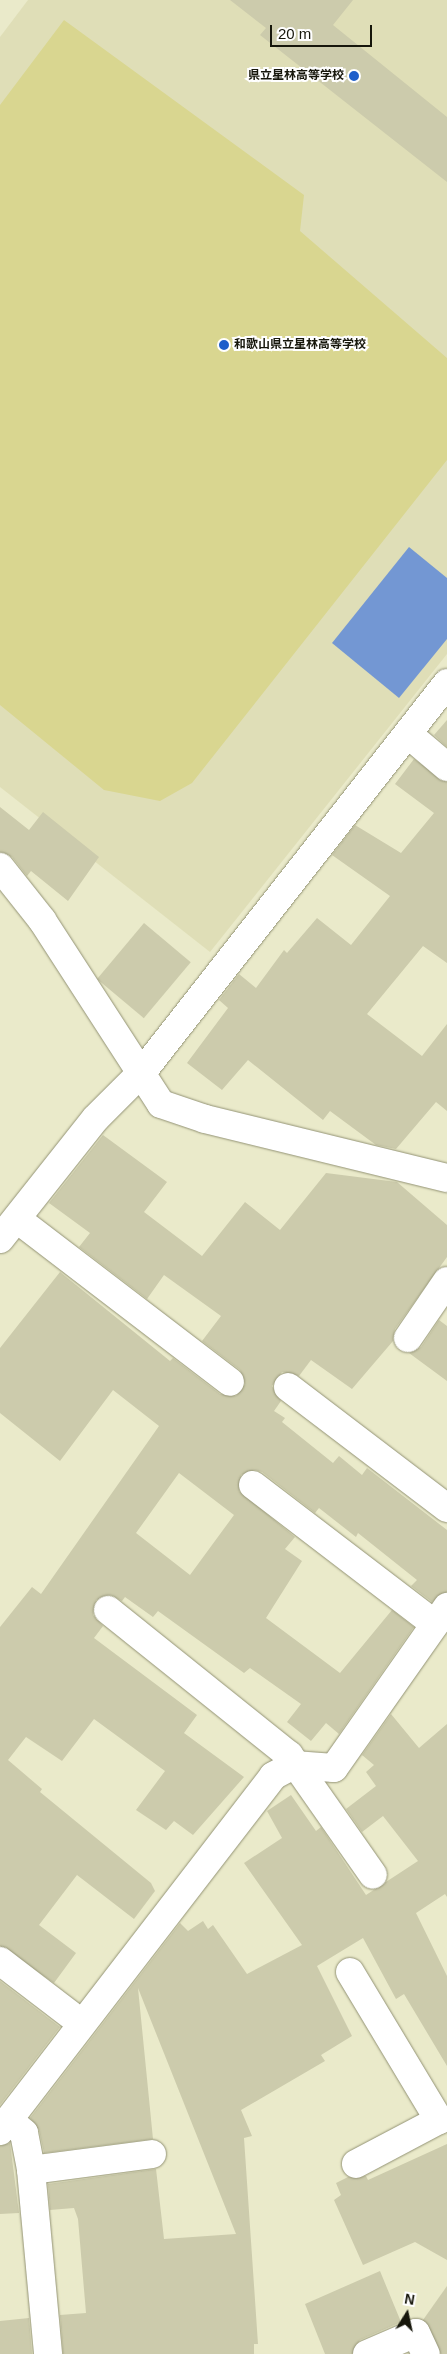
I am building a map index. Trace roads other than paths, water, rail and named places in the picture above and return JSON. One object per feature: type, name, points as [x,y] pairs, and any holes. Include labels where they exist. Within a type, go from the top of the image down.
[{"type":"street","points":[[230,1382],[8,1229],[96,1118],[143,1071],[447,683]]},
{"type":"street","points":[[408,734],[447,767]]},
{"type":"street","points":[[0,867],[42,920],[143,1071],[162,1104],[205,1119],[447,1178]]},
{"type":"street","points":[[408,1338],[447,1281]]},
{"type":"street","points":[[288,1387],[447,1508]]},
{"type":"street","points":[[48,2354],[31,2170],[24,2133],[4,2125],[273,1776],[294,1765],[334,1768],[441,1616],[253,1485]]},
{"type":"street","points":[[108,1610],[289,1755],[294,1765],[373,1875]]},
{"type":"street","points":[[0,1961],[82,2023]]},
{"type":"street","points":[[350,1972],[443,2118],[356,2164]]},
{"type":"street","points":[[31,2170],[152,2154]]},
{"type":"street","points":[[367,2354],[416,2333],[426,2354]]},
{"type":"water","points":[[409,547],[447,578],[447,639],[399,698],[332,643]]},
{"type":"place","name":"県立星林高等学校","points":[[354,76]]},
{"type":"place","name":"和歌山県立星林高等学校","points":[[224,345]]}]
